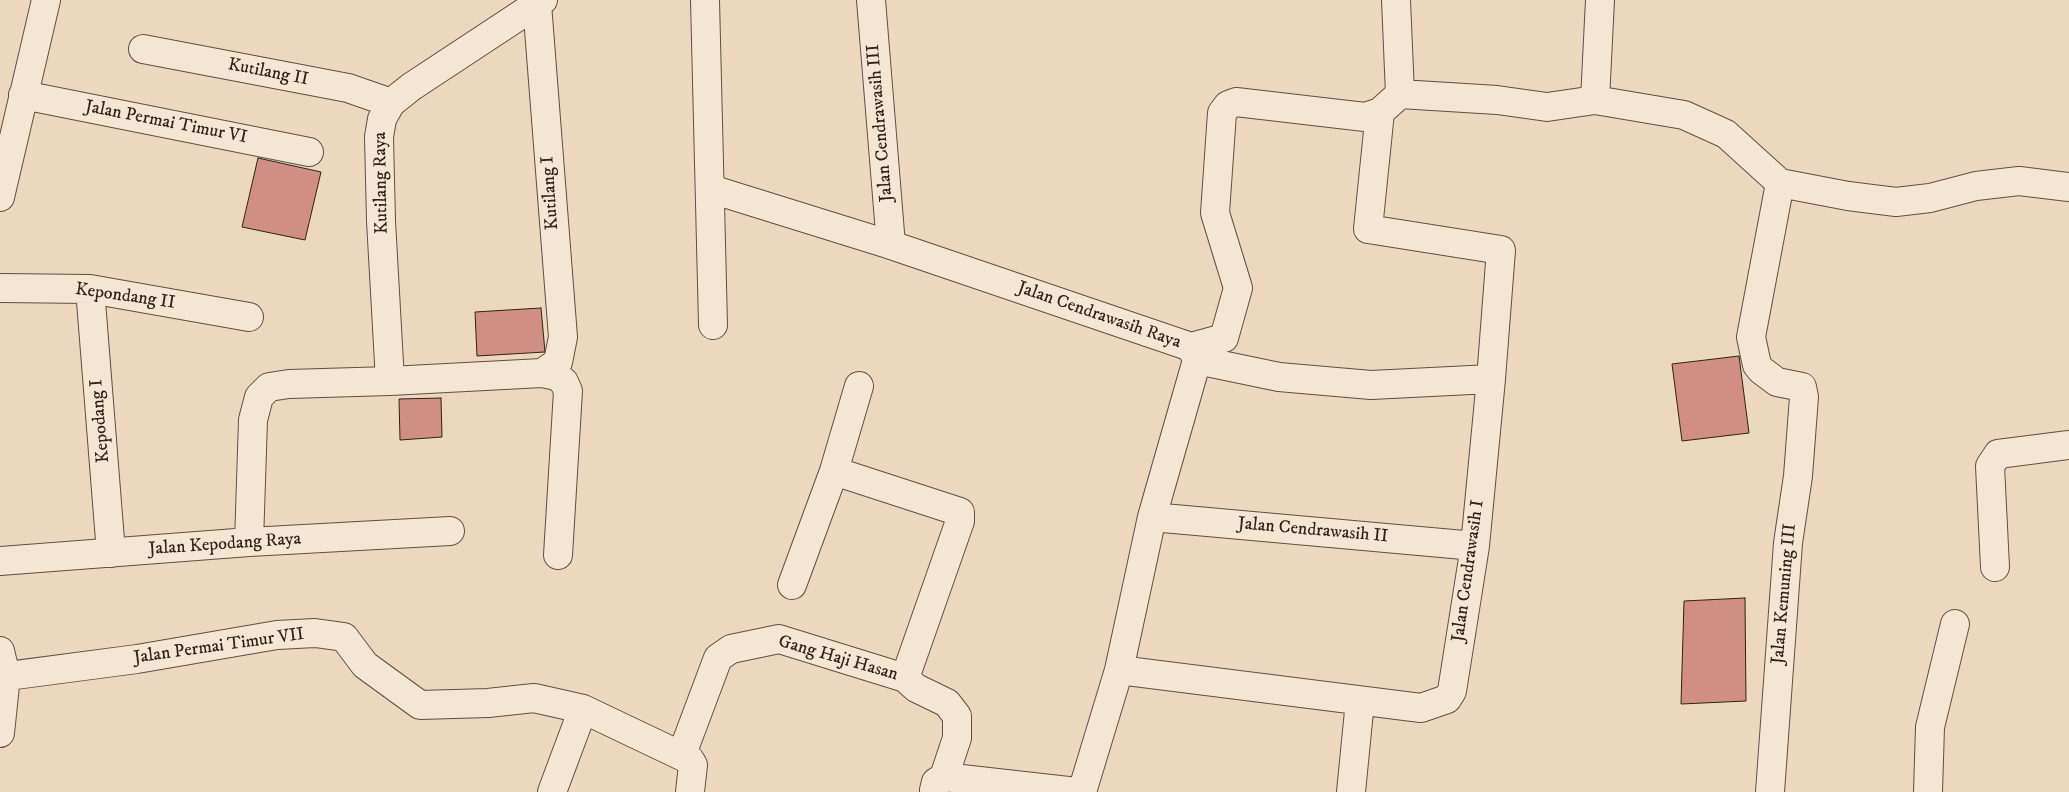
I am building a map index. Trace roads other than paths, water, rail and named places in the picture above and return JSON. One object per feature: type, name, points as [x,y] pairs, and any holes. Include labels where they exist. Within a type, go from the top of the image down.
[{"type":"street","points":[[0,197],[8,134],[23,95],[46,0]]},
{"type":"street","points":[[705,0],[711,189],[712,325]]},
{"type":"street","name":"Jalan Cendrawasih III","points":[[871,0],[891,245]]},
{"type":"street","points":[[1396,0],[1400,94]]},
{"type":"street","points":[[1595,100],[1600,0]]},
{"type":"street","name":"Kutilang Raya","points":[[390,381],[379,137],[382,119],[391,103],[411,86],[540,2]]},
{"type":"street","name":"Kutilang I","points":[[540,2],[563,337],[558,362],[542,373]]},
{"type":"street","name":"Kutilang II","points":[[143,49],[348,88],[391,103]]},
{"type":"street","points":[[1194,353],[1224,338],[1238,288],[1215,214],[1222,113],[1228,105],[1236,102],[1365,117],[1380,112],[1400,94],[1496,100],[1547,107],[1595,100],[1684,115],[1726,134],[1780,183],[1848,196],[1896,202],[1930,198],[1976,186],[2019,181],[2069,187]]},
{"type":"street","name":"Jalan Permai Timur VI","points":[[23,95],[309,152]]},
{"type":"street","name":"Jalan Cendrawasih I","points":[[1119,670],[1421,708],[1447,699],[1452,692],[1475,546],[1492,379],[1500,250],[1368,229],[1380,112]]},
{"type":"street","name":"Jalan Kemuning III","points":[[1770,792],[1788,543],[1798,476],[1804,397],[1802,387],[1777,382],[1761,370],[1757,365],[1751,337],[1780,183]]},
{"type":"street","name":"Jalan Cendrawasih Raya","points":[[711,189],[891,245],[1194,353],[1152,517],[1119,670],[1082,792]]},
{"type":"street","name":"Kepondang II","points":[[0,288],[90,289],[249,317]]},
{"type":"street","name":"Kepodang I","points":[[90,289],[111,553]]},
{"type":"street","points":[[1194,353],[1279,377],[1372,386],[1492,379]]},
{"type":"street","points":[[249,542],[254,420],[258,397],[269,387],[289,384],[542,373],[557,376],[564,382],[568,391],[558,555]]},
{"type":"street","points":[[792,585],[834,472],[859,386]]},
{"type":"street","points":[[1994,567],[1990,466],[1998,454],[2069,445]]},
{"type":"street","points":[[834,472],[960,512],[960,520],[905,678]]},
{"type":"street","name":"Jalan Cendrawasih II","points":[[1152,517],[1475,546]]},
{"type":"street","name":"Jalan Kepodang Raya","points":[[0,561],[249,542],[450,531]]},
{"type":"street","points":[[1928,792],[1930,727],[1954,624]]},
{"type":"street","name":"Jalan Permai Timur VII","points":[[2,668],[136,659],[277,635],[315,633],[344,637],[365,665],[420,705],[488,703],[534,698],[583,709],[682,754]]},
{"type":"street","name":"Gang Haji Hasan","points":[[682,754],[718,658],[731,650],[779,639],[905,678],[916,688],[947,703],[958,716],[957,738],[939,784]]},
{"type":"street","points":[[0,733],[2,668]]},
{"type":"street","points":[[1351,792],[1360,701]]},
{"type":"street","points":[[552,792],[583,709]]},
{"type":"street","points":[[682,754],[693,765],[690,792]]},
{"type":"street","points":[[939,784],[1076,792]]}]
